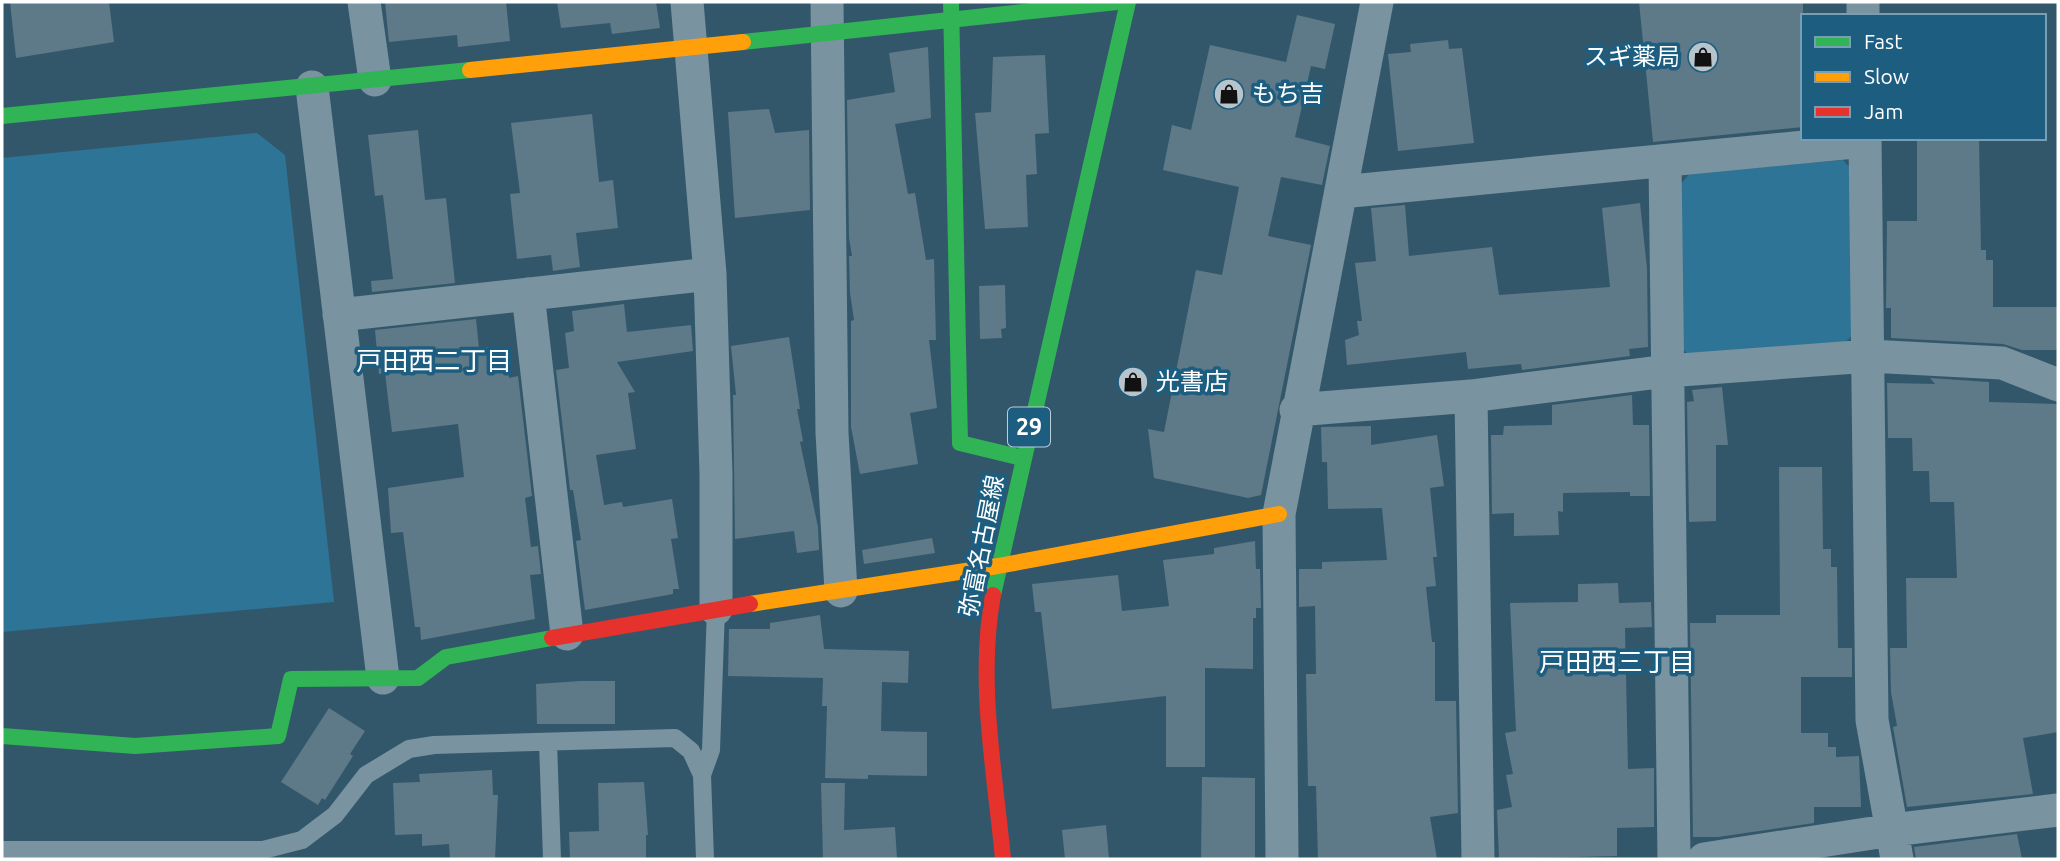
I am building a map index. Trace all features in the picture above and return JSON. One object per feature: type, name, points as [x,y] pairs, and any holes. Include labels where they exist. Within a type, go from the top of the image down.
[{"type":"street","points":[[364,2],[375,80]]},
{"type":"street","points":[[687,2],[710,274],[716,474],[716,609]]},
{"type":"street","points":[[951,2],[960,443],[1022,458]]},
{"type":"street","points":[[2,116],[690,48],[828,17],[951,19],[1117,2]]},
{"type":"street","name":"弥富名古屋線","points":[[1003,859],[989,711],[988,622],[1022,458],[1128,2]]},
{"type":"street","points":[[1282,859],[1279,514],[1296,410],[1377,2]]},
{"type":"street","points":[[828,17],[832,433],[841,591]]},
{"type":"street","points":[[312,87],[383,678]]},
{"type":"street","points":[[1341,192],[1665,163],[1857,140]]},
{"type":"street","points":[[1865,140],[1872,720],[1894,845]]},
{"type":"street","points":[[1665,163],[1674,859]]},
{"type":"street","points":[[339,315],[710,274]]},
{"type":"street","points":[[528,294],[567,634]]},
{"type":"street","points":[[1296,410],[1471,396],[1668,372],[1869,355],[2002,363],[2058,385]]},
{"type":"street","points":[[1471,396],[1478,859]]},
{"type":"street","points":[[2,736],[135,746],[278,736],[291,679],[418,678],[446,657],[716,609],[998,566],[1279,514]]},
{"type":"street","points":[[1704,859],[1894,845],[2058,810]]},
{"type":"lane","points":[[705,859],[702,775],[711,750],[716,609]]},
{"type":"lane","points":[[2,850],[263,855],[302,840],[335,814],[366,775],[409,749],[434,745],[675,738],[691,751],[702,775]]},
{"type":"lane","points":[[548,742],[552,859]]},
{"type":"shaded area","points":[[257,133],[285,155],[334,602],[2,632],[2,158]]},
{"type":"shaded area","points":[[1843,160],[1852,170],[1856,332],[1843,344],[1689,356],[1679,344],[1680,185],[1690,173]]},
{"type":"building","points":[[10,2],[109,2],[114,42],[16,58]]},
{"type":"building","points":[[385,2],[506,2],[510,41],[458,47],[457,35],[389,42]]},
{"type":"building","points":[[557,2],[656,2],[660,28],[612,34],[610,23],[561,28]]},
{"type":"building","points":[[1639,2],[1803,2],[1801,127],[1653,142]]},
{"type":"building","points":[[1297,15],[1335,24],[1325,69],[1311,66],[1295,137],[1330,146],[1322,185],[1281,177],[1268,236],[1311,245],[1261,495],[1248,498],[1154,478],[1148,429],[1164,432],[1196,270],[1222,275],[1239,187],[1163,170],[1172,125],[1191,130],[1210,45],[1286,62]]},
{"type":"building","points":[[1448,40],[1449,49],[1462,48],[1474,143],[1398,151],[1388,54],[1411,52],[1410,44]]},
{"type":"building","points":[[928,47],[931,118],[895,124],[908,194],[915,193],[926,260],[934,259],[936,340],[929,340],[937,408],[910,413],[918,464],[860,474],[851,427],[851,321],[854,320],[850,293],[849,256],[852,256],[849,238],[847,100],[895,92],[889,53]]},
{"type":"building","points":[[1045,55],[1049,133],[1035,134],[1037,174],[1026,175],[1028,227],[985,229],[975,113],[991,112],[993,57]]},
{"type":"building","points":[[769,109],[775,133],[809,130],[810,210],[735,218],[728,112]]},
{"type":"building","points":[[592,114],[599,182],[613,180],[618,228],[576,233],[580,267],[553,271],[551,255],[517,259],[510,194],[520,193],[511,123]]},
{"type":"building","points":[[418,130],[425,200],[446,198],[455,283],[372,292],[371,281],[393,279],[383,195],[375,196],[368,135]]},
{"type":"building","points":[[1917,140],[1979,140],[1981,250],[1986,250],[1986,260],[1993,260],[1993,307],[2058,307],[2058,350],[2022,350],[2003,344],[1891,338],[1891,308],[1886,308],[1887,221],[1917,221]]},
{"type":"building","points":[[1640,203],[1647,268],[1648,347],[1629,349],[1630,356],[1522,370],[1521,364],[1468,369],[1466,352],[1347,365],[1345,340],[1359,335],[1357,321],[1362,321],[1355,263],[1376,261],[1371,208],[1405,205],[1409,256],[1492,247],[1499,295],[1610,287],[1602,208]]},
{"type":"building","points":[[1005,285],[1006,328],[1001,329],[1002,338],[980,339],[979,286]]},
{"type":"building","points":[[624,304],[627,332],[691,325],[693,351],[617,362],[635,392],[628,393],[636,449],[596,455],[604,505],[622,502],[623,507],[672,499],[678,538],[671,539],[679,589],[673,589],[673,594],[585,610],[576,541],[581,540],[573,490],[570,490],[556,370],[569,368],[565,333],[574,331],[572,311]]},
{"type":"building","points":[[476,319],[479,348],[489,347],[490,358],[507,357],[509,378],[518,376],[532,496],[525,498],[531,547],[538,546],[541,574],[530,575],[535,619],[421,640],[420,627],[415,627],[403,532],[391,533],[388,488],[464,477],[458,424],[392,432],[385,373],[379,374],[375,330]]},
{"type":"building","points":[[789,337],[800,409],[797,409],[803,441],[800,442],[818,527],[819,550],[797,553],[794,531],[735,539],[733,395],[736,395],[731,346]]},
{"type":"building","points":[[1930,378],[1989,382],[1989,402],[2058,404],[2058,732],[2023,738],[2033,794],[1907,807],[1893,727],[1897,726],[1891,692],[1890,648],[1907,648],[1906,578],[1957,578],[1954,502],[1930,502],[1929,471],[1913,471],[1912,438],[1888,438],[1887,383],[1935,384]]},
{"type":"building","points":[[1722,387],[1728,445],[1716,445],[1716,521],[1689,522],[1687,402],[1694,401],[1692,390]]},
{"type":"building","points":[[1632,395],[1633,425],[1649,425],[1650,496],[1630,496],[1630,492],[1563,493],[1563,512],[1558,511],[1559,535],[1514,536],[1514,513],[1492,514],[1491,435],[1503,435],[1504,426],[1552,425],[1552,405]]},
{"type":"building","points":[[1371,426],[1371,445],[1437,435],[1444,486],[1430,488],[1437,557],[1433,557],[1436,586],[1426,587],[1432,642],[1435,642],[1435,701],[1456,701],[1458,813],[1430,817],[1437,859],[1318,859],[1316,786],[1308,786],[1306,674],[1316,674],[1315,606],[1299,607],[1299,569],[1322,569],[1322,562],[1387,560],[1382,508],[1328,509],[1327,462],[1322,462],[1321,427]]},
{"type":"building","points":[[1779,467],[1822,467],[1823,549],[1831,549],[1831,567],[1837,567],[1838,648],[1852,648],[1852,677],[1801,677],[1801,733],[1828,733],[1828,747],[1836,747],[1836,757],[1859,756],[1861,807],[1814,807],[1814,823],[1718,837],[1693,837],[1690,623],[1716,623],[1716,615],[1780,615]]},
{"type":"building","points":[[932,538],[935,553],[864,564],[862,550]]},
{"type":"building","points":[[1255,541],[1256,569],[1260,569],[1261,608],[1256,608],[1256,618],[1253,618],[1253,669],[1205,668],[1205,767],[1166,767],[1166,696],[1052,709],[1041,612],[1035,612],[1032,584],[1118,575],[1122,611],[1169,606],[1163,560],[1214,554],[1214,548]]},
{"type":"building","points":[[1618,583],[1619,603],[1651,602],[1652,627],[1625,628],[1628,769],[1654,768],[1654,827],[1617,828],[1617,856],[1499,859],[1497,810],[1512,807],[1506,775],[1513,774],[1505,733],[1516,731],[1510,603],[1578,602],[1578,584]]},
{"type":"building","points":[[820,615],[824,649],[909,651],[908,683],[882,682],[881,731],[927,732],[927,776],[868,775],[868,779],[825,778],[827,706],[822,706],[823,678],[728,676],[729,629],[770,629],[770,623]]},
{"type":"building","points":[[615,681],[615,724],[537,724],[536,684]]},
{"type":"building","points":[[329,708],[365,731],[350,754],[353,756],[325,800],[322,798],[318,805],[281,782]]},
{"type":"building","points":[[492,770],[493,795],[498,795],[495,859],[450,859],[449,844],[422,846],[422,834],[395,835],[393,783],[420,782],[419,774]]},
{"type":"building","points":[[1202,777],[1255,778],[1255,859],[1201,859]]},
{"type":"building","points":[[644,782],[648,835],[646,859],[570,859],[569,832],[599,831],[598,783]]},
{"type":"building","points":[[821,783],[845,783],[844,830],[895,827],[897,859],[823,859]]},
{"type":"building","points":[[1106,825],[1109,859],[1065,859],[1062,830]]},
{"type":"building","points":[[2017,834],[2022,859],[1916,859],[1914,847]]},
{"type":"traffic: fast","points":[[951,2],[960,443],[1022,458]]},
{"type":"traffic: fast","points":[[743,42],[1117,2]]},
{"type":"traffic: fast","points":[[993,595],[1128,2]]},
{"type":"traffic: fast","points":[[2,116],[470,70]]},
{"type":"traffic: fast","points":[[2,736],[135,746],[278,736],[291,679],[418,678],[446,657],[552,638]]},
{"type":"traffic: slow","points":[[470,70],[743,42]]},
{"type":"traffic: slow","points":[[750,604],[998,566],[1279,514]]},
{"type":"traffic: jam","points":[[993,595],[987,694],[1003,859]]},
{"type":"traffic: jam","points":[[552,638],[750,604]]},
{"type":"place","name":"スギ薬局","points":[[1703,57]]},
{"type":"place","name":"もち吉","points":[[1229,94]]},
{"type":"place","name":"光書店","points":[[1133,382]]},
{"type":"district","name":"戸田西二丁目","points":[[434,361]]},
{"type":"district","name":"戸田西三丁目","points":[[1617,662]]}]
